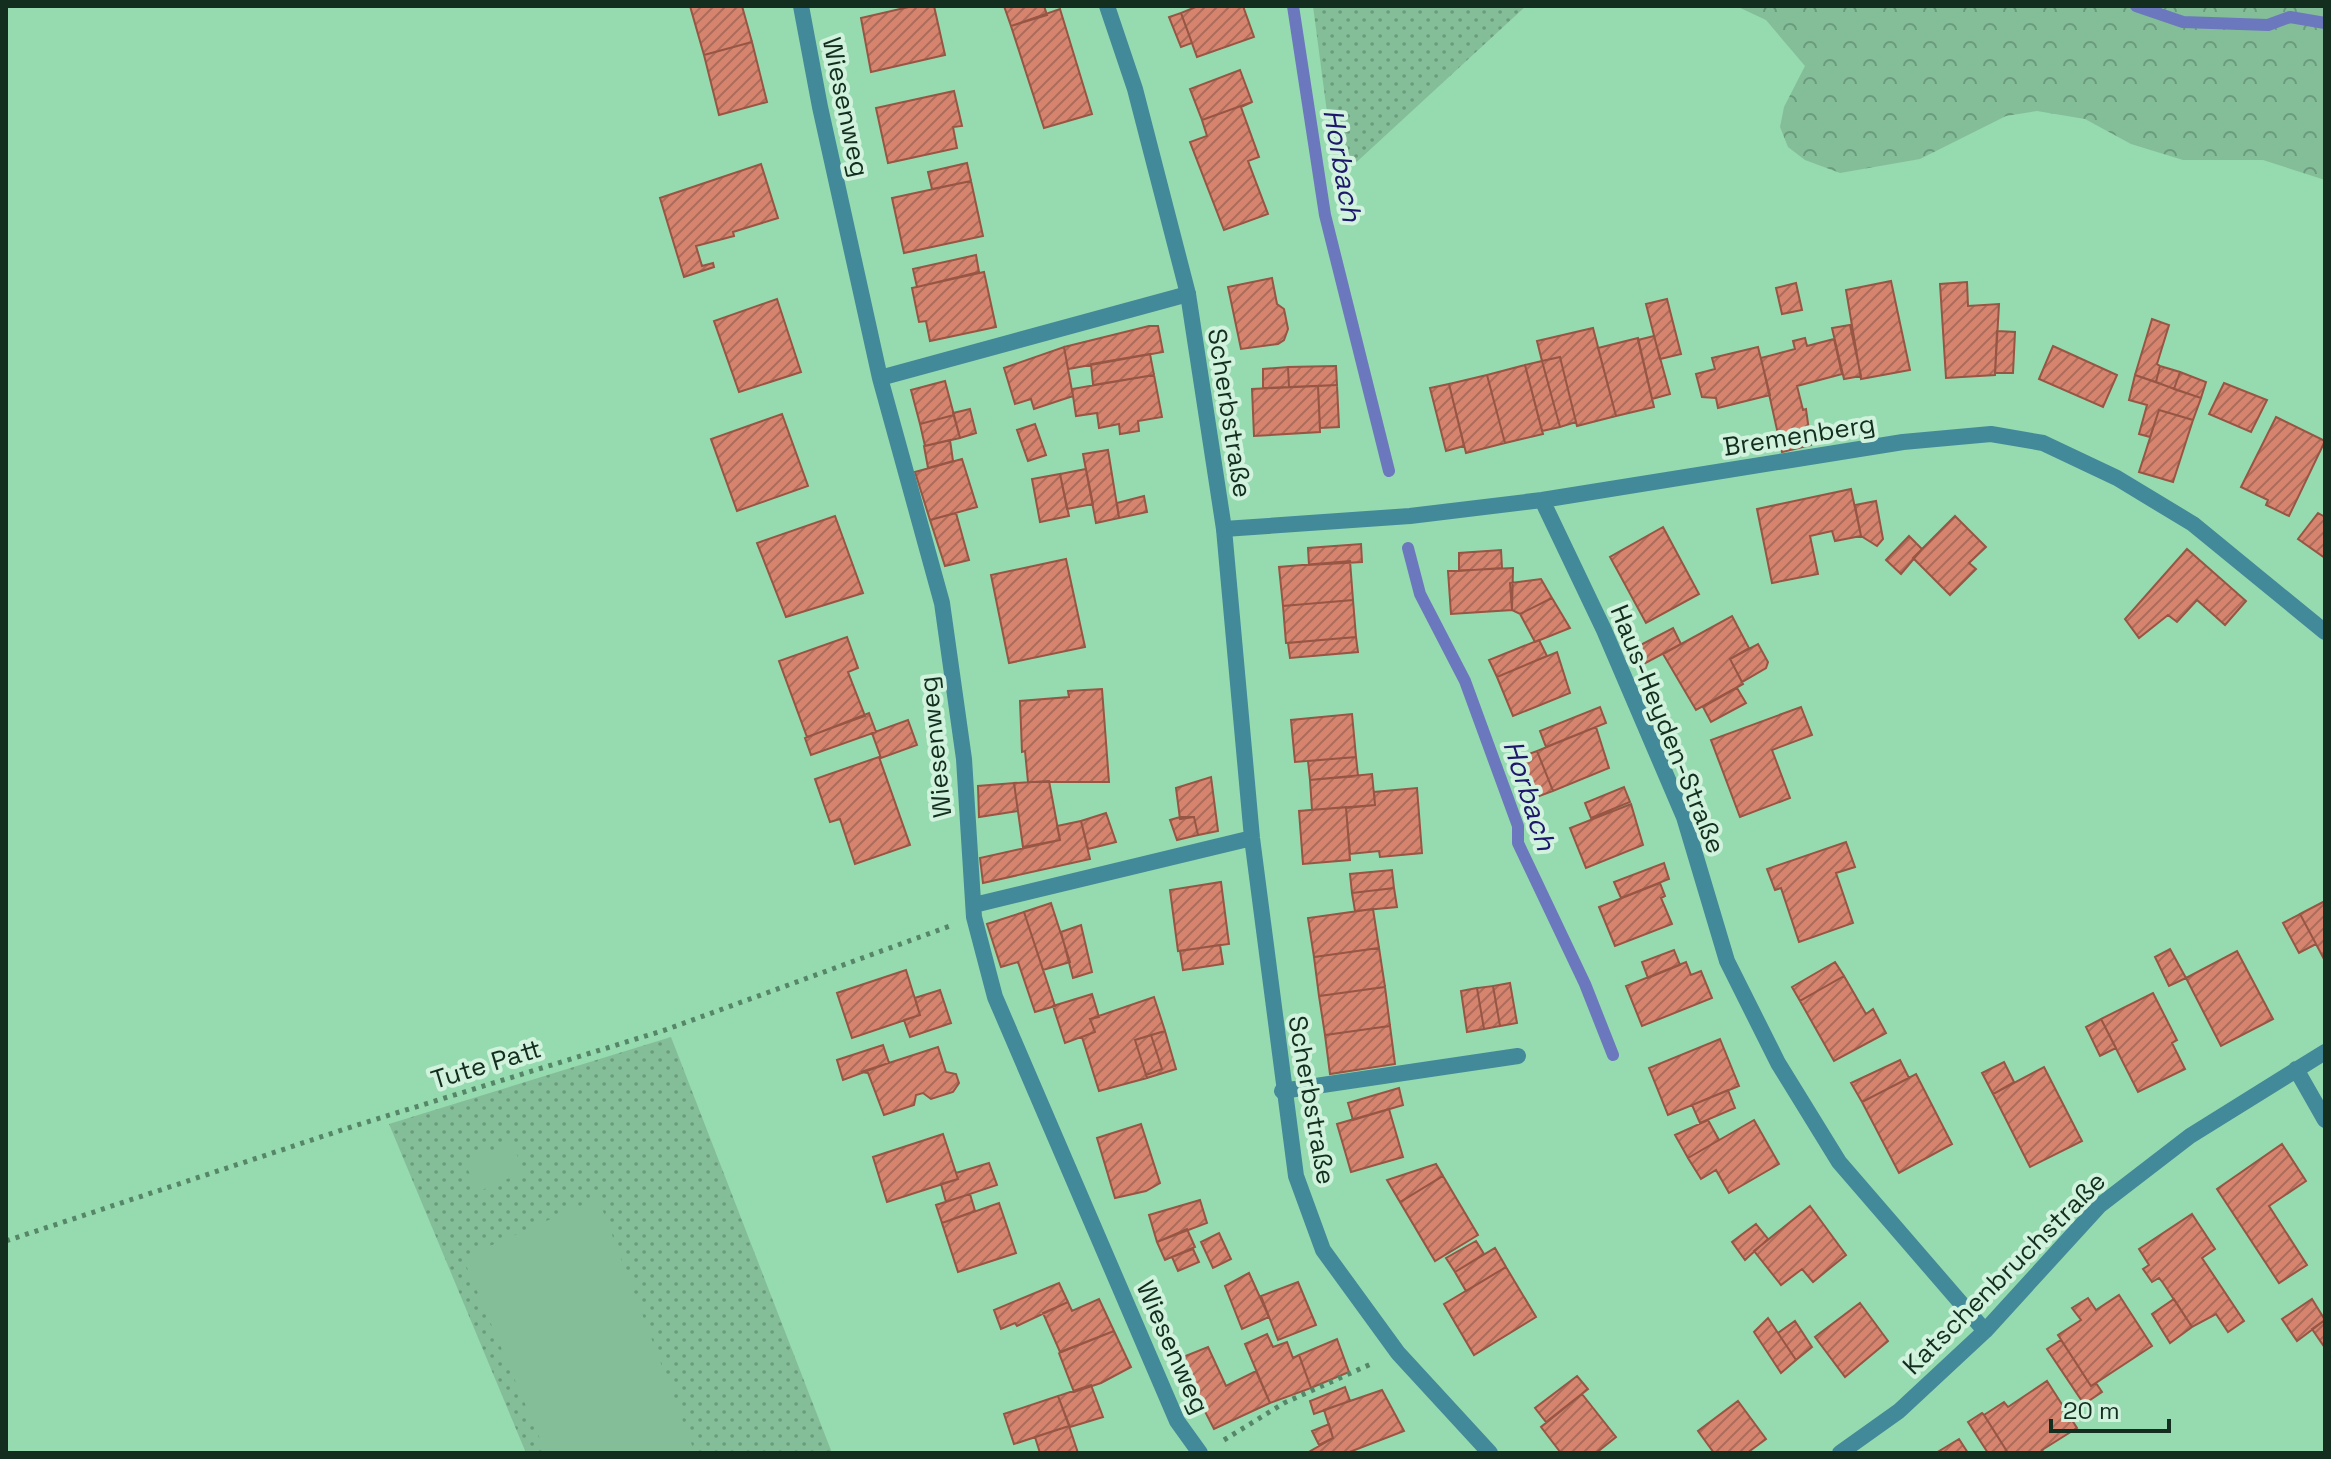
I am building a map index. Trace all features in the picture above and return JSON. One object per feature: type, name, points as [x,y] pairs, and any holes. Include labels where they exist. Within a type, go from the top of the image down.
[{"type":"street","name":"Wiesenweg","points":[[801,6],[880,378],[942,603],[964,759],[974,911],[995,997],[1177,1421],[1200,1453]]},
{"type":"street","name":"Scherbstraße","points":[[1107,6],[1135,89],[1188,294],[1224,529],[1252,838],[1282,1091],[1296,1176],[1323,1250],[1398,1353],[1490,1453]]},
{"type":"street","points":[[880,378],[1188,294]]},
{"type":"street","name":"Bremenberg","points":[[1224,529],[1410,516],[1542,500],[1903,442],[1991,434],[2043,443],[2117,478],[2193,524],[2325,632]]},
{"type":"street","name":"Haus-Heyden-Straße","points":[[1542,500],[1604,630],[1684,817],[1727,961],[1778,1063],[1839,1162],[1985,1331]]},
{"type":"street","points":[[974,911],[1252,838]]},
{"type":"street","name":"Katschenbruchstraße","points":[[1840,1453],[1899,1411],[1985,1331],[2099,1206],[2190,1136],[2325,1052]]},
{"type":"street","points":[[1282,1091],[1518,1056]]},
{"type":"street","points":[[2296,1069],[2325,1120]]},
{"type":"path","name":"Tute Patt","points":[[6,1241],[354,1126],[665,1030],[974,911]]},
{"type":"path","points":[[1216,1445],[1284,1403],[1398,1353]]},
{"type":"green space","points":[[1313,6],[1526,6],[1336,181]]},
{"type":"green space","points":[[1736,6],[2325,6],[2325,180],[2263,160],[2183,160],[2131,144],[2085,119],[2037,111],[2006,116],[1920,159],[1840,173],[1805,160],[1788,147],[1780,127],[1784,107],[1805,66],[1766,20]]},
{"type":"green space","points":[[671,1037],[832,1453],[526,1453],[389,1124]]},
{"type":"green space","points":[[513,1143],[523,1172],[478,1192],[464,1161]]},
{"type":"green space","points":[[598,1198],[695,1453],[546,1453],[463,1258]]},
{"type":"building","points":[[690,6],[742,6],[752,42],[704,55]]},
{"type":"building","points":[[913,6],[934,6],[945,55],[871,72],[861,18]]},
{"type":"building","points":[[1004,6],[1044,6],[1047,15],[1011,26]]},
{"type":"building","points":[[1198,6],[1243,6],[1254,37],[1197,57],[1181,13]]},
{"type":"building","points":[[1060,9],[1092,114],[1044,128],[1011,26]]},
{"type":"building","points":[[1181,13],[1192,43],[1181,47],[1169,17]]},
{"type":"building","points":[[752,42],[767,102],[719,115],[704,55]]},
{"type":"building","points":[[1240,70],[1252,102],[1202,120],[1190,89]]},
{"type":"building","points":[[954,91],[962,126],[953,127],[957,148],[888,163],[876,108]]},
{"type":"building","points":[[1252,102],[1241,107],[1259,157],[1248,161],[1268,214],[1224,230],[1190,142],[1207,136],[1202,120]]},
{"type":"building","points":[[967,163],[971,181],[932,189],[928,172]]},
{"type":"building","points":[[761,164],[778,218],[733,232],[734,236],[696,246],[702,266],[713,263],[714,267],[684,277],[660,198]]},
{"type":"building","points":[[971,181],[983,236],[904,253],[892,198]]},
{"type":"building","points":[[976,255],[979,272],[917,287],[913,269]]},
{"type":"building","points":[[984,272],[996,327],[930,341],[926,321],[919,322],[912,288]]},
{"type":"building","points":[[1272,278],[1277,304],[1284,309],[1288,329],[1284,340],[1278,344],[1241,349],[1228,287]]},
{"type":"building","points":[[1891,281],[1910,370],[1861,379],[1846,290]]},
{"type":"building","points":[[1967,282],[1968,306],[1999,304],[1995,375],[1946,378],[1940,284]]},
{"type":"building","points":[[1796,283],[1802,310],[1782,314],[1776,288]]},
{"type":"building","points":[[777,299],[801,372],[739,392],[714,321]]},
{"type":"building","points":[[1667,299],[1681,354],[1660,359],[1646,304]]},
{"type":"building","points":[[2152,319],[2169,325],[2157,364],[2160,366],[2156,382],[2135,375]]},
{"type":"building","points":[[1850,325],[1861,376],[1844,379],[1832,328]]},
{"type":"building","points":[[1158,326],[1163,352],[1068,369],[1064,347]]},
{"type":"building","points":[[1593,328],[1616,416],[1577,426],[1560,357],[1542,361],[1537,341]]},
{"type":"building","points":[[1997,331],[2015,332],[2013,373],[1995,373]]},
{"type":"building","points":[[1654,336],[1670,394],[1652,399],[1638,340]]},
{"type":"building","points":[[1638,338],[1654,407],[1616,416],[1598,348]]},
{"type":"building","points":[[1805,338],[1807,346],[1834,339],[1842,374],[1797,386],[1803,410],[1806,409],[1811,445],[1782,452],[1761,358],[1795,349],[1793,341]]},
{"type":"building","points":[[2053,346],[2117,375],[2103,407],[2039,379]]},
{"type":"building","points":[[1064,347],[1073,396],[1034,409],[1031,399],[1015,404],[1004,368]]},
{"type":"building","points":[[1758,347],[1770,395],[1718,408],[1716,398],[1702,397],[1696,374],[1715,369],[1712,358]]},
{"type":"building","points":[[1150,354],[1154,375],[1093,385],[1091,364]]},
{"type":"building","points":[[1560,357],[1576,422],[1560,427],[1542,361]]},
{"type":"building","points":[[1542,361],[1560,427],[1542,431],[1525,365]]},
{"type":"building","points":[[1525,365],[1543,434],[1505,443],[1487,375]]},
{"type":"building","points":[[1336,366],[1337,385],[1289,387],[1288,367]]},
{"type":"building","points":[[2160,366],[2180,372],[2174,389],[2156,382]]},
{"type":"building","points":[[1288,367],[1289,387],[1263,388],[1263,369]]},
{"type":"building","points":[[2180,372],[2206,382],[2201,398],[2174,389]]},
{"type":"building","points":[[1154,375],[1162,417],[1138,421],[1139,431],[1120,434],[1119,424],[1099,428],[1097,413],[1076,416],[1072,389]]},
{"type":"building","points":[[1487,375],[1505,443],[1466,453],[1449,384]]},
{"type":"building","points":[[2135,375],[2201,398],[2193,420],[2159,410],[2150,437],[2139,434],[2147,405],[2129,400]]},
{"type":"building","points":[[945,381],[954,415],[920,424],[911,390]]},
{"type":"building","points":[[2224,383],[2267,400],[2251,432],[2209,414]]},
{"type":"building","points":[[1449,384],[1464,446],[1446,451],[1430,388]]},
{"type":"building","points":[[1337,385],[1339,427],[1320,428],[1318,386]]},
{"type":"building","points":[[1318,386],[1320,432],[1254,436],[1252,389]]},
{"type":"building","points":[[970,409],[976,433],[960,438],[953,413]]},
{"type":"building","points":[[2159,410],[2193,420],[2173,482],[2139,472]]},
{"type":"building","points":[[782,414],[808,486],[737,511],[711,439]]},
{"type":"building","points":[[954,415],[960,438],[925,446],[920,424]]},
{"type":"building","points":[[2276,417],[2325,441],[2289,516],[2266,505],[2268,500],[2241,487]]},
{"type":"building","points":[[1035,424],[1046,455],[1028,461],[1017,430]]},
{"type":"building","points":[[950,440],[953,461],[928,468],[924,446]]},
{"type":"building","points":[[1108,450],[1119,518],[1096,523],[1083,454]]},
{"type":"building","points":[[962,459],[977,507],[930,520],[915,472]]},
{"type":"building","points":[[1086,469],[1093,504],[1067,509],[1060,474]]},
{"type":"building","points":[[1060,474],[1069,516],[1040,522],[1032,479]]},
{"type":"building","points":[[1851,489],[1861,536],[1835,541],[1832,531],[1810,536],[1818,574],[1772,583],[1757,509]]},
{"type":"building","points":[[1144,496],[1147,512],[1119,518],[1117,503]]},
{"type":"building","points":[[1876,501],[1883,539],[1877,546],[1861,536],[1855,505]]},
{"type":"building","points":[[956,513],[969,560],[945,566],[930,520]]},
{"type":"building","points":[[2318,513],[2325,517],[2325,558],[2298,539]]},
{"type":"building","points":[[835,516],[863,593],[786,617],[757,543]]},
{"type":"building","points":[[1955,516],[1986,547],[1969,563],[1976,569],[1950,595],[1913,558]]},
{"type":"building","points":[[1663,527],[1699,594],[1646,623],[1610,557]]},
{"type":"building","points":[[1909,536],[1922,549],[1901,574],[1886,560]]},
{"type":"building","points":[[1361,544],[1362,562],[1309,565],[1308,548]]},
{"type":"building","points":[[2187,549],[2246,601],[2225,625],[2197,600],[2177,622],[2168,615],[2139,638],[2125,619]]},
{"type":"building","points":[[1501,550],[1502,568],[1459,571],[1459,553]]},
{"type":"building","points":[[1066,559],[1085,647],[1009,663],[991,575]]},
{"type":"building","points":[[1350,561],[1353,600],[1283,606],[1279,567]]},
{"type":"building","points":[[1513,568],[1512,610],[1451,614],[1448,571]]},
{"type":"building","points":[[1541,579],[1552,598],[1520,614],[1512,610],[1510,583]]},
{"type":"building","points":[[1552,598],[1570,628],[1535,642],[1520,614]]},
{"type":"building","points":[[1353,600],[1356,637],[1286,643],[1283,606]]},
{"type":"building","points":[[1732,616],[1749,648],[1730,659],[1743,684],[1696,710],[1663,654]]},
{"type":"building","points":[[1673,628],[1681,644],[1640,666],[1631,650]]},
{"type":"building","points":[[847,637],[858,668],[848,672],[865,716],[807,737],[779,661]]},
{"type":"building","points":[[1356,637],[1358,652],[1290,658],[1288,643]]},
{"type":"building","points":[[1539,640],[1547,656],[1497,677],[1489,660]]},
{"type":"building","points":[[1758,644],[1768,662],[1766,668],[1742,682],[1730,659]]},
{"type":"building","points":[[1557,652],[1570,693],[1513,716],[1497,677]]},
{"type":"building","points":[[1737,688],[1746,703],[1711,722],[1703,707]]},
{"type":"building","points":[[1102,689],[1109,782],[1028,782],[1025,751],[1022,752],[1020,701],[1069,697],[1068,691]]},
{"type":"building","points":[[1600,707],[1606,723],[1546,747],[1540,731]]},
{"type":"building","points":[[1801,707],[1812,735],[1772,750],[1790,798],[1740,817],[1711,740]]},
{"type":"building","points":[[869,713],[876,732],[811,755],[805,738]]},
{"type":"building","points":[[1352,714],[1356,757],[1295,762],[1291,720]]},
{"type":"building","points":[[908,720],[917,745],[881,758],[872,733]]},
{"type":"building","points":[[1596,727],[1609,768],[1553,791],[1537,751]]},
{"type":"building","points":[[1537,751],[1553,791],[1534,798],[1518,758]]},
{"type":"building","points":[[879,757],[910,845],[855,864],[840,819],[830,822],[815,779]]},
{"type":"building","points":[[1356,757],[1358,776],[1310,780],[1308,761]]},
{"type":"building","points":[[1372,774],[1375,805],[1312,810],[1310,780]]},
{"type":"building","points":[[1211,777],[1218,831],[1198,835],[1194,817],[1180,819],[1176,788]]},
{"type":"building","points":[[1049,781],[1060,840],[1023,847],[1014,783]]},
{"type":"building","points":[[1014,783],[1018,811],[979,817],[978,786]]},
{"type":"building","points":[[1624,787],[1630,802],[1591,818],[1585,803]]},
{"type":"building","points":[[1417,788],[1422,853],[1380,857],[1379,851],[1350,854],[1346,808],[1375,805],[1374,792]]},
{"type":"building","points":[[1631,804],[1643,845],[1586,868],[1570,828]]},
{"type":"building","points":[[1346,807],[1350,860],[1303,864],[1299,811]]},
{"type":"building","points":[[1106,813],[1116,842],[1088,849],[1081,821]]},
{"type":"building","points":[[1194,817],[1198,835],[1177,840],[1170,820]]},
{"type":"building","points":[[1081,821],[1090,859],[983,883],[980,858],[1060,840],[1057,826]]},
{"type":"building","points":[[1846,842],[1855,867],[1836,873],[1853,923],[1799,942],[1781,888],[1775,890],[1767,869]]},
{"type":"building","points":[[1664,863],[1669,879],[1621,898],[1614,882]]},
{"type":"building","points":[[1392,870],[1394,888],[1352,893],[1350,874]]},
{"type":"building","points":[[1221,882],[1229,944],[1178,951],[1170,890]]},
{"type":"building","points":[[1660,883],[1665,896],[1661,898],[1672,924],[1615,946],[1599,907]]},
{"type":"building","points":[[1394,888],[1397,907],[1355,911],[1352,893]]},
{"type":"building","points":[[2325,901],[2325,961],[2300,914]]},
{"type":"building","points":[[1051,903],[1070,962],[1043,970],[1024,912]]},
{"type":"building","points":[[1373,909],[1379,948],[1314,957],[1308,918]]},
{"type":"building","points":[[1024,912],[1055,1006],[1035,1012],[1018,962],[1001,967],[987,924]]},
{"type":"building","points":[[2300,914],[2316,944],[2299,953],[2283,923]]},
{"type":"building","points":[[1081,925],[1092,972],[1073,978],[1061,932]]},
{"type":"building","points":[[1220,945],[1223,964],[1183,970],[1180,951]]},
{"type":"building","points":[[1379,948],[1385,987],[1319,996],[1314,957]]},
{"type":"building","points":[[2170,949],[2186,978],[2169,986],[2155,957]]},
{"type":"building","points":[[1674,950],[1680,965],[1648,978],[1642,962]]},
{"type":"building","points":[[2237,951],[2273,1019],[2221,1046],[2186,978]]},
{"type":"building","points":[[1686,962],[1691,975],[1701,971],[1712,998],[1642,1026],[1626,986]]},
{"type":"building","points":[[1835,962],[1844,976],[1800,1001],[1792,987]]},
{"type":"building","points":[[906,970],[920,1015],[852,1038],[837,993]]},
{"type":"building","points":[[1844,976],[1866,1014],[1873,1009],[1886,1033],[1834,1061],[1800,1001]]},
{"type":"building","points":[[1510,983],[1517,1023],[1500,1026],[1493,986]]},
{"type":"building","points":[[1493,986],[1500,1026],[1484,1029],[1477,988]]},
{"type":"building","points":[[1385,987],[1390,1026],[1325,1035],[1319,996]]},
{"type":"building","points":[[1477,988],[1484,1029],[1467,1032],[1461,991]]},
{"type":"building","points":[[940,990],[951,1023],[910,1037],[904,1020],[920,1015],[915,998]]},
{"type":"building","points":[[2153,993],[2177,1040],[2172,1043],[2185,1069],[2138,1092],[2101,1019]]},
{"type":"building","points":[[1092,994],[1099,1017],[1090,1019],[1095,1032],[1065,1043],[1053,1006]]},
{"type":"building","points":[[1154,997],[1165,1031],[1135,1040],[1147,1078],[1099,1091],[1082,1037],[1095,1032],[1090,1019]]},
{"type":"building","points":[[2101,1019],[2116,1048],[2100,1056],[2086,1027]]},
{"type":"building","points":[[1390,1026],[1395,1064],[1330,1074],[1325,1035]]},
{"type":"building","points":[[1165,1031],[1176,1069],[1147,1078],[1146,1075],[1162,1069],[1151,1035]]},
{"type":"building","points":[[1151,1035],[1162,1069],[1146,1075],[1135,1040]]},
{"type":"building","points":[[1720,1039],[1739,1086],[1668,1115],[1649,1068]]},
{"type":"building","points":[[883,1045],[889,1063],[843,1080],[837,1060]]},
{"type":"building","points":[[938,1047],[946,1072],[956,1074],[959,1083],[953,1092],[931,1099],[923,1093],[916,1095],[914,1105],[884,1115],[868,1073],[861,1072]]},
{"type":"building","points":[[1900,1060],[1909,1078],[1862,1102],[1851,1083]]},
{"type":"building","points":[[2004,1062],[2014,1082],[1993,1094],[1982,1073]]},
{"type":"building","points":[[2044,1067],[2082,1141],[2030,1167],[1993,1094]]},
{"type":"building","points":[[1916,1074],[1952,1144],[1899,1173],[1862,1102]]},
{"type":"building","points":[[1399,1088],[1403,1105],[1353,1120],[1348,1103]]},
{"type":"building","points":[[1728,1090],[1735,1108],[1700,1123],[1692,1105]]},
{"type":"building","points":[[1389,1109],[1403,1157],[1351,1172],[1337,1124]]},
{"type":"building","points":[[1708,1120],[1719,1140],[1688,1158],[1675,1135]]},
{"type":"building","points":[[1754,1120],[1779,1164],[1729,1193],[1716,1170],[1701,1179],[1688,1158]]},
{"type":"building","points":[[1141,1124],[1160,1183],[1146,1191],[1115,1198],[1097,1138]]},
{"type":"building","points":[[943,1134],[958,1179],[887,1202],[873,1157]]},
{"type":"building","points":[[2282,1144],[2306,1181],[2269,1206],[2307,1265],[2279,1283],[2217,1189]]},
{"type":"building","points":[[989,1163],[997,1185],[946,1202],[941,1184],[958,1179],[956,1173]]},
{"type":"building","points":[[1436,1164],[1443,1176],[1400,1202],[1387,1180]]},
{"type":"building","points":[[1443,1176],[1478,1235],[1435,1261],[1400,1202]]},
{"type":"building","points":[[970,1194],[975,1211],[942,1223],[936,1205]]},
{"type":"building","points":[[1200,1200],[1207,1223],[1157,1242],[1149,1215]]},
{"type":"building","points":[[999,1203],[1016,1253],[958,1272],[942,1223]]},
{"type":"building","points":[[1810,1206],[1846,1255],[1813,1282],[1802,1269],[1781,1285],[1754,1251]]},
{"type":"building","points":[[2192,1214],[2215,1249],[2202,1258],[2244,1321],[2228,1332],[2216,1314],[2192,1327],[2159,1278],[2152,1282],[2143,1269],[2149,1265],[2139,1249]]},
{"type":"building","points":[[1756,1224],[1768,1239],[1745,1260],[1732,1242]]},
{"type":"building","points":[[1187,1229],[1195,1247],[1165,1260],[1157,1242]]},
{"type":"building","points":[[1219,1233],[1231,1259],[1213,1268],[1201,1242]]},
{"type":"building","points":[[1476,1241],[1484,1254],[1455,1272],[1446,1258]]},
{"type":"building","points":[[1495,1248],[1506,1267],[1466,1291],[1455,1272]]},
{"type":"building","points":[[1193,1249],[1199,1262],[1178,1271],[1172,1257]]},
{"type":"building","points":[[1506,1267],[1536,1317],[1474,1355],[1444,1304]]},
{"type":"building","points":[[1249,1273],[1269,1317],[1242,1329],[1225,1286]]},
{"type":"building","points":[[1298,1282],[1316,1325],[1278,1340],[1261,1296]]},
{"type":"building","points":[[1059,1283],[1068,1302],[1017,1326],[1015,1323],[1001,1329],[994,1310]]},
{"type":"building","points":[[2119,1295],[2152,1346],[2091,1386],[2058,1335],[2081,1320],[2072,1308],[2088,1298],[2096,1310]]},
{"type":"building","points":[[1099,1299],[1114,1331],[1060,1352],[1043,1313],[1068,1302],[1072,1311]]},
{"type":"building","points":[[2174,1299],[2192,1327],[2170,1343],[2152,1314]]},
{"type":"building","points":[[2312,1299],[2325,1320],[2297,1341],[2282,1319]]},
{"type":"building","points":[[1860,1303],[1888,1341],[1845,1377],[1815,1337]]},
{"type":"building","points":[[1768,1318],[1796,1360],[1781,1373],[1754,1332]]},
{"type":"building","points":[[2325,1320],[2325,1348],[2312,1329]]},
{"type":"building","points":[[1795,1321],[1812,1347],[1796,1360],[1778,1333]]},
{"type":"building","points":[[1114,1331],[1131,1367],[1101,1383],[1074,1392],[1059,1353]]},
{"type":"building","points":[[1267,1334],[1273,1347],[1287,1342],[1293,1358],[1299,1355],[1311,1388],[1270,1403],[1245,1344]]},
{"type":"building","points":[[1337,1339],[1349,1372],[1311,1388],[1299,1355]]},
{"type":"building","points":[[2061,1340],[2091,1386],[2096,1383],[2102,1392],[2084,1404],[2047,1349]]},
{"type":"building","points":[[1208,1347],[1226,1386],[1256,1371],[1270,1403],[1214,1429],[1178,1359]]},
{"type":"building","points":[[1577,1376],[1588,1389],[1546,1422],[1535,1408]]},
{"type":"building","points":[[2047,1381],[2077,1428],[2042,1450],[2044,1453],[2008,1453],[1984,1415],[2004,1402],[2008,1407]]},
{"type":"building","points":[[1091,1385],[1103,1417],[1070,1427],[1058,1396]]},
{"type":"building","points":[[1345,1387],[1350,1401],[1314,1414],[1310,1401]]},
{"type":"building","points":[[1382,1390],[1404,1431],[1347,1453],[1307,1453],[1333,1438],[1324,1410]]},
{"type":"building","points":[[1582,1394],[1616,1437],[1596,1453],[1561,1453],[1541,1427]]},
{"type":"building","points":[[1058,1396],[1069,1426],[1014,1444],[1004,1414]]},
{"type":"building","points":[[1738,1401],[1766,1439],[1747,1453],[1714,1453],[1698,1431]]},
{"type":"building","points":[[1982,1413],[2008,1453],[1988,1453],[1968,1422]]},
{"type":"building","points":[[1329,1424],[1333,1438],[1319,1445],[1312,1431]]},
{"type":"building","points":[[1069,1426],[1078,1453],[1040,1453],[1035,1437]]},
{"type":"building","points":[[1959,1439],[1968,1453],[1936,1453]]},
{"type":"waterway","name":"Horbach","points":[[1293,6],[1325,215],[1389,471]]},
{"type":"waterway","points":[[2136,6],[2183,22],[2268,25],[2290,17],[2325,23]]},
{"type":"waterway","name":"Horbach","points":[[1408,548],[1420,594],[1465,681],[1518,826],[1518,843],[1585,984],[1613,1055]]}]
